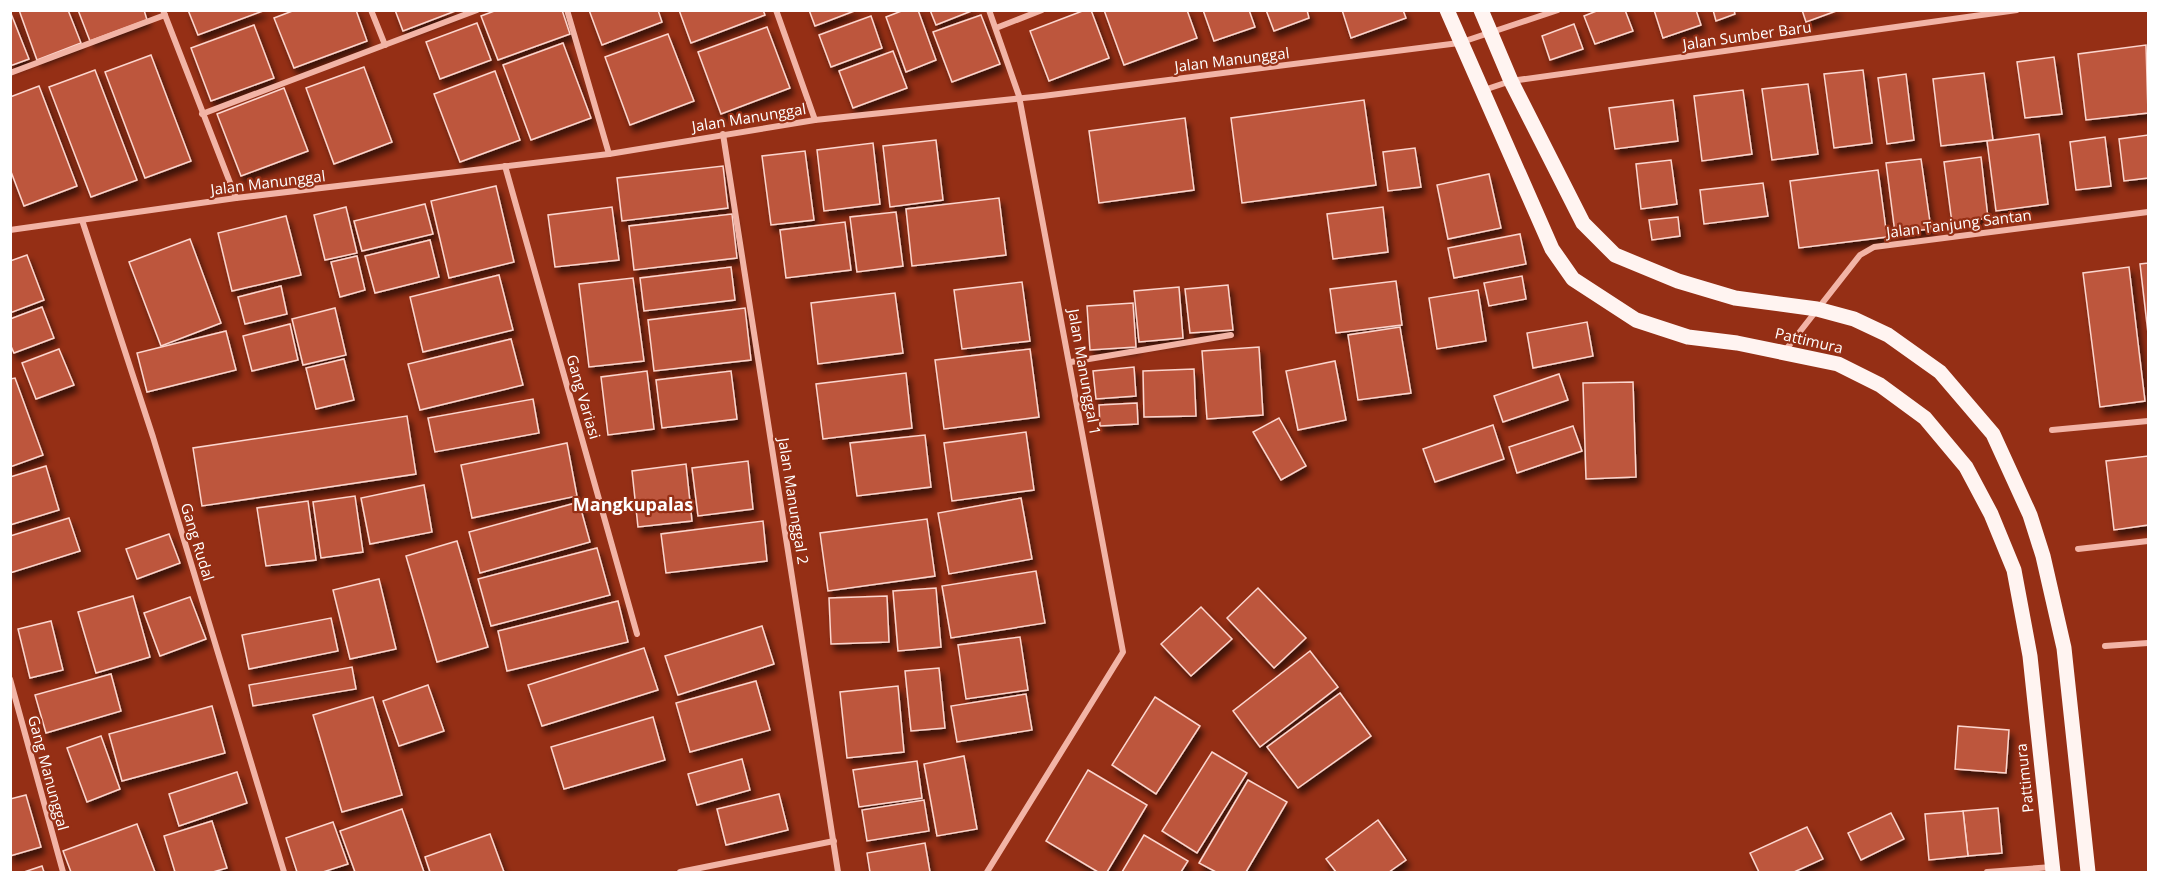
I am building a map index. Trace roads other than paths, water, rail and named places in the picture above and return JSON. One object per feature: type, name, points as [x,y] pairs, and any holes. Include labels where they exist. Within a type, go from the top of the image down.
[{"type":"main road","name":"Pattimura","points":[[1447,10],[1459,43],[1552,249],[1573,279],[1636,320],[1688,337],[1784,352],[1838,364],[1880,385],[1924,418],[1966,467],[1991,514],[2014,570],[2030,656],[2053,870]]},
{"type":"main road","name":"Pattimura","points":[[1481,10],[1511,81],[1583,223],[1615,255],[1678,281],[1735,298],[1817,309],[1854,319],[1896,341],[1940,372],[1993,434],[2030,515],[2043,555],[2064,648],[2088,873]]},
{"type":"street","points":[[371,10],[385,45]]},
{"type":"street","points":[[202,114],[477,10]]},
{"type":"street","points":[[567,10],[609,154]]},
{"type":"street","points":[[776,10],[815,120]]},
{"type":"street","name":"Jalan Manunggal 1","points":[[987,873],[1123,652],[1071,362],[1019,96],[989,10]]},
{"type":"street","points":[[996,28],[1042,10]]},
{"type":"street","name":"Jalan Manunggal","points":[[10,230],[236,198],[609,154],[815,120],[1019,96],[1043,96],[1459,43],[1558,10]]},
{"type":"street","name":"Jalan Sumber Baru","points":[[1481,91],[1511,81],[2017,10]]},
{"type":"street","points":[[10,73],[164,13],[236,198]]},
{"type":"street","name":"Jalan Manunggal 2","points":[[723,134],[838,873]]},
{"type":"street","name":"Gang Variasi","points":[[505,166],[637,634]]},
{"type":"street","name":"Jalan Tanjung Santan","points":[[1784,352],[1860,255],[1874,247],[2148,212]]},
{"type":"street","name":"Gang Rudal","points":[[82,220],[153,437],[284,873]]},
{"type":"street","points":[[1071,362],[1231,334]]},
{"type":"street","points":[[2052,430],[2148,421]]},
{"type":"street","points":[[2078,549],[2148,541]]},
{"type":"street","points":[[2105,646],[2148,643]]},
{"type":"street","name":"Gang Manunggal","points":[[10,679],[63,873]]},
{"type":"street","points":[[680,873],[834,841]]},
{"type":"street","points":[[1987,873],[2053,870]]},
{"type":"district","name":"Mangkupalas","points":[[633,505]]}]
